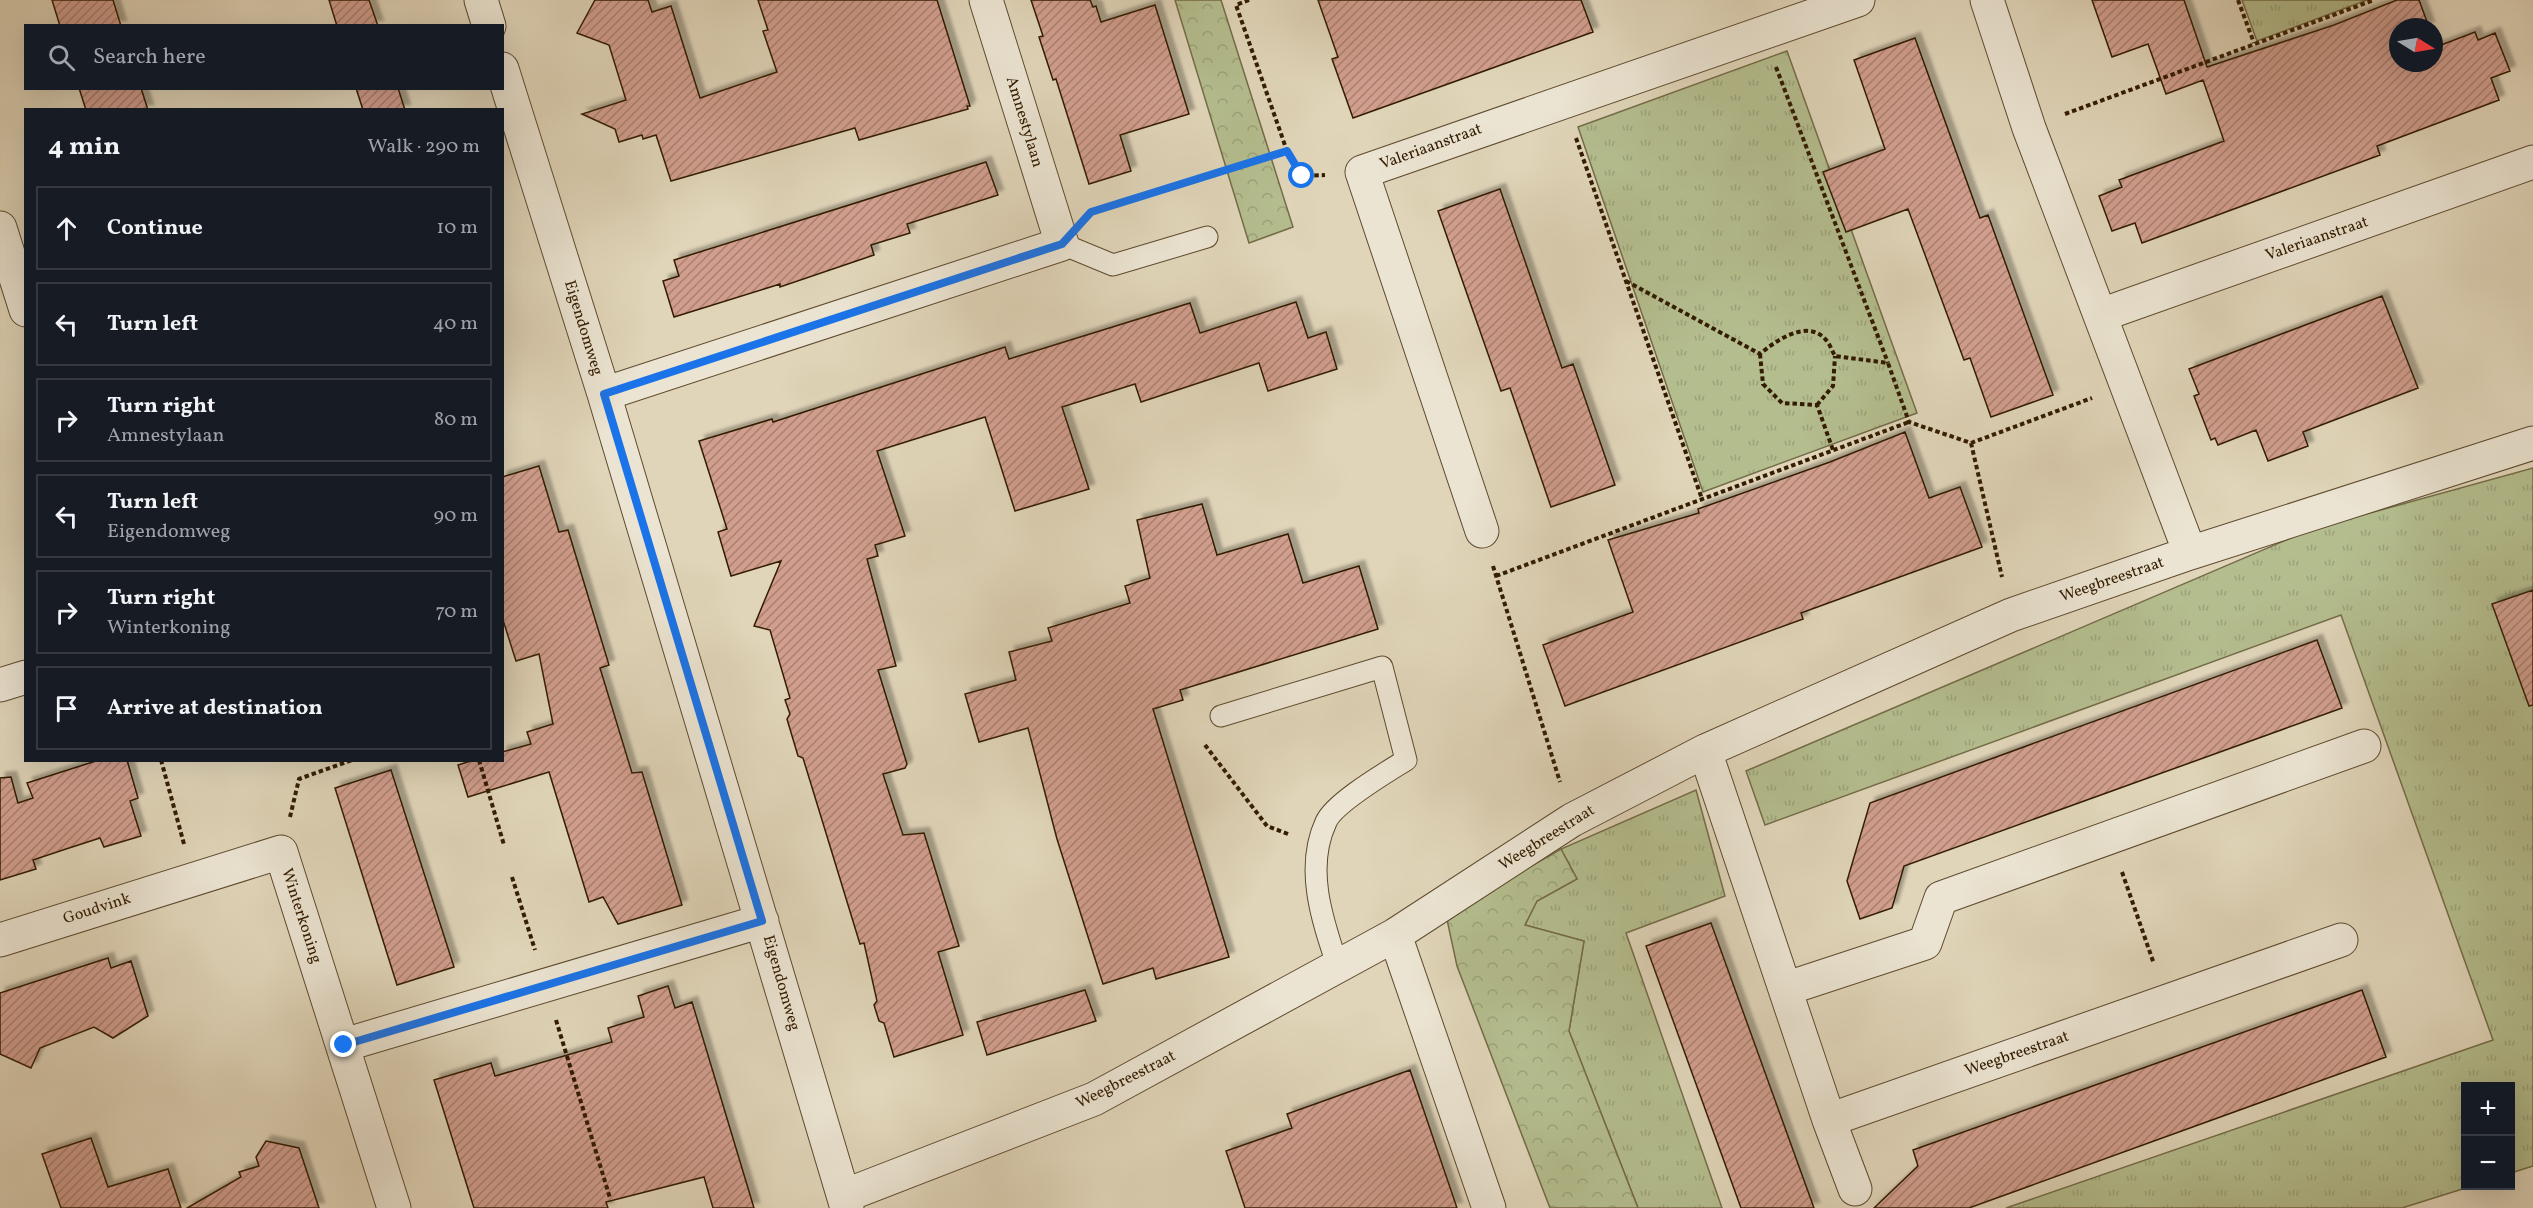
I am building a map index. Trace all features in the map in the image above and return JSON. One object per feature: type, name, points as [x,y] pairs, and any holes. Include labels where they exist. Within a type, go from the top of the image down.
[{"type":"street","points":[[481,0],[488,24]]},
{"type":"street","name":"Amnestylaan","points":[[986,0],[1062,244]]},
{"type":"street","name":"Valeriaanstraat","points":[[1482,531],[1362,172],[1563,100],[1858,0]]},
{"type":"street","points":[[1987,0],[2029,128],[2190,553]]},
{"type":"street","name":"Eigendomweg","points":[[504,75],[604,394],[845,1202]]},
{"type":"street","name":"Valeriaanstraat","points":[[2101,315],[2533,162]]},
{"type":"street","points":[[0,228],[24,304]]},
{"type":"street","points":[[604,394],[1062,244]]},
{"type":"street","name":"Weegbreestraat","points":[[845,1202],[1094,1099],[1338,968],[1572,820],[1705,751],[2011,615],[2190,553],[2533,443]]},
{"type":"street","points":[[0,685],[24,678]]},
{"type":"street","points":[[1785,989],[1925,943],[1941,898],[2364,746]]},
{"type":"street","points":[[1705,751],[1829,1120],[1855,1189]]},
{"type":"street","name":"Winterkoning","points":[[194,879],[281,852],[394,1208]]},
{"type":"street","name":"Goudvink","points":[[0,940],[194,879]]},
{"type":"street","points":[[344,1045],[762,921]]},
{"type":"street","points":[[1395,934],[1489,1208]]},
{"type":"street","name":"Weegbreestraat","points":[[1829,1120],[2340,940]]},
{"type":"lane","points":[[1062,244],[1113,265],[1207,237]]},
{"type":"lane","points":[[1221,716],[1382,667],[1406,760],[1359,791],[1326,821],[1315,868],[1324,924],[1338,968]]},
{"type":"path","points":[[1249,0],[1236,5],[1287,151],[1302,176],[1362,172]]},
{"type":"path","points":[[2238,0],[2254,43]]},
{"type":"path","points":[[2029,128],[2374,0]]},
{"type":"path","points":[[1764,33],[1909,422]]},
{"type":"path","points":[[1563,100],[1701,499]]},
{"type":"path","points":[[1062,244],[1091,212],[1287,151]]},
{"type":"path","points":[[1626,281],[1760,354]]},
{"type":"path","points":[[1760,354],[1776,340],[1806,330],[1825,338],[1835,356],[1833,386],[1816,405]]},
{"type":"path","points":[[1760,354],[1763,384],[1782,403],[1816,405]]},
{"type":"path","points":[[1835,356],[1888,363]]},
{"type":"path","points":[[1496,576],[1909,422],[1971,443],[2127,385]]},
{"type":"path","points":[[1816,405],[1833,450]]},
{"type":"path","points":[[1971,443],[2011,615]]},
{"type":"path","points":[[1482,531],[1572,820]]},
{"type":"path","points":[[1221,716],[1194,731],[1267,826],[1320,846]]},
{"type":"path","points":[[162,762],[194,879]]},
{"type":"path","points":[[281,852],[299,779],[346,762]]},
{"type":"path","points":[[480,762],[504,844]]},
{"type":"path","points":[[2110,837],[2168,1001]]},
{"type":"path","points":[[512,877],[610,1198]]},
{"type":"green space","points":[[1175,0],[1221,0],[1293,227],[1249,243]]},
{"type":"green space","points":[[2242,0],[2367,0],[2257,41]]},
{"type":"green space","points":[[1787,51],[1917,413],[1703,492],[1578,127]]},
{"type":"green space","points":[[2533,468],[2533,1166],[2515,1172],[2515,1082],[2461,1082],[2461,1189],[2402,1208],[2006,1208],[2493,1040],[2341,615],[1765,825],[1746,771],[2312,529]]},
{"type":"green space","points":[[1696,790],[1725,896],[1626,933],[1722,1208],[1638,1208],[1569,1031],[1584,941],[1525,925],[1537,901],[1577,879],[1561,849]]},
{"type":"green space","points":[[1561,849],[1577,879],[1537,901],[1525,925],[1584,941],[1569,1031],[1638,1208],[1550,1208],[1457,966],[1446,915]]},
{"type":"building","points":[[52,0],[113,0],[120,24],[59,24]]},
{"type":"building","points":[[329,0],[369,0],[377,24],[336,24]]},
{"type":"building","points":[[595,0],[648,0],[652,12],[671,6],[700,98],[777,72],[763,31],[768,30],[758,0],[937,0],[970,106],[967,106],[968,109],[859,140],[855,128],[671,181],[656,135],[643,139],[642,135],[619,142],[615,129],[582,114],[626,100],[609,45],[577,33]]},
{"type":"building","points":[[1031,0],[1090,0],[1093,7],[1096,6],[1101,22],[1155,5],[1189,114],[1120,135],[1131,171],[1089,184],[1056,79],[1053,80],[1039,37],[1043,36]]},
{"type":"building","points":[[1318,0],[1581,0],[1593,32],[1353,118],[1332,59],[1338,57]]},
{"type":"building","points":[[2092,0],[2184,0],[2207,67],[2334,25],[2397,0],[2419,0],[2426,18],[2389,18],[2389,72],[2443,72],[2443,44],[2475,32],[2478,40],[2495,33],[2510,71],[2491,78],[2499,100],[2377,146],[2380,155],[2142,243],[2135,223],[2112,231],[2099,196],[2122,187],[2119,180],[2224,141],[2203,80],[2166,94],[2148,44],[2112,57]]},
{"type":"building","points":[[1915,38],[1980,218],[1988,215],[2053,395],[1991,417],[1970,358],[1964,360],[1908,209],[1846,232],[1823,172],[1885,149],[1854,60]]},
{"type":"building","points":[[80,90],[142,90],[147,108],[85,108]]},
{"type":"building","points":[[357,90],[399,90],[404,108],[362,108]]},
{"type":"building","points":[[986,162],[998,195],[907,224],[910,233],[871,245],[874,255],[780,287],[780,284],[674,317],[663,281],[679,276],[674,260]]},
{"type":"building","points":[[1500,189],[1562,368],[1573,364],[1615,485],[1551,507],[1510,388],[1501,391],[1438,211]]},
{"type":"building","points":[[2382,296],[2418,388],[2303,432],[2308,446],[2268,461],[2256,430],[2218,445],[2215,438],[2211,440],[2194,396],[2199,394],[2189,369]]},
{"type":"building","points":[[1296,302],[1308,338],[1326,332],[1337,369],[1268,391],[1259,363],[1141,402],[1135,384],[1062,407],[1089,489],[1015,511],[985,417],[877,451],[905,536],[875,545],[878,556],[867,559],[896,666],[878,670],[907,764],[905,768],[883,774],[903,835],[924,833],[959,946],[938,952],[963,1035],[894,1057],[884,1023],[879,1021],[874,1005],[877,1001],[864,943],[860,944],[803,758],[798,756],[787,719],[790,714],[785,700],[790,698],[770,630],[754,626],[781,561],[731,576],[718,532],[727,529],[699,441],[772,419],[773,422],[1005,347],[1009,359],[1190,303],[1200,333]]},
{"type":"building","points":[[1905,432],[1929,498],[1960,487],[1982,547],[1801,613],[1803,619],[1565,706],[1543,645],[1633,612],[1608,540],[1699,513],[1698,509],[1830,462]]},
{"type":"building","points":[[539,466],[559,532],[568,530],[609,665],[600,668],[632,773],[642,772],[682,905],[618,924],[603,897],[589,902],[549,772],[468,797],[458,765],[468,762],[504,762],[504,751],[531,744],[527,732],[553,724],[539,654],[516,661],[504,623],[504,476]]},
{"type":"building","points":[[1202,504],[1217,555],[1288,534],[1303,583],[1359,566],[1378,629],[1180,690],[1183,700],[1153,709],[1229,957],[1156,979],[1153,968],[1103,984],[1057,839],[1028,728],[979,742],[965,694],[1016,680],[1009,652],[1052,641],[1048,628],[1130,603],[1125,586],[1150,578],[1137,520]]},
{"type":"building","points":[[2533,590],[2533,705],[2529,706],[2492,604]]},
{"type":"building","points":[[2317,640],[2342,708],[1904,866],[1892,908],[1860,919],[1847,881],[1870,803]]},
{"type":"building","points":[[93,762],[128,762],[138,798],[130,801],[141,836],[104,847],[100,838],[33,860],[36,869],[0,880],[0,778],[11,777],[18,803],[33,798],[27,783]]},
{"type":"building","points":[[391,770],[454,967],[397,985],[335,788]]},
{"type":"building","points":[[1711,923],[1814,1208],[1741,1208],[1646,946]]},
{"type":"building","points":[[108,958],[111,968],[131,961],[148,1016],[113,1038],[94,1027],[40,1048],[31,1068],[0,1054],[0,993]]},
{"type":"building","points":[[668,986],[675,1008],[692,1002],[754,1208],[713,1208],[704,1177],[606,1202],[608,1208],[474,1208],[434,1080],[491,1063],[495,1076],[612,1042],[608,1028],[644,1017],[638,996]]},
{"type":"building","points":[[1085,990],[1096,1021],[987,1055],[977,1022]]},
{"type":"building","points":[[2362,990],[2386,1057],[1969,1208],[1874,1208],[1918,1166],[1913,1150]]},
{"type":"building","points":[[1410,1070],[1457,1208],[1245,1208],[1226,1151],[1292,1128],[1287,1114]]},
{"type":"building","points":[[91,1138],[108,1187],[168,1169],[181,1208],[61,1208],[42,1154]]},
{"type":"building","points":[[266,1141],[299,1148],[319,1208],[187,1208],[241,1177],[239,1172],[259,1166],[256,1157]]},
{"type":"route","points":[[344,1045],[762,921],[604,394],[1062,244],[1091,212],[1287,151],[1302,176]]}]
